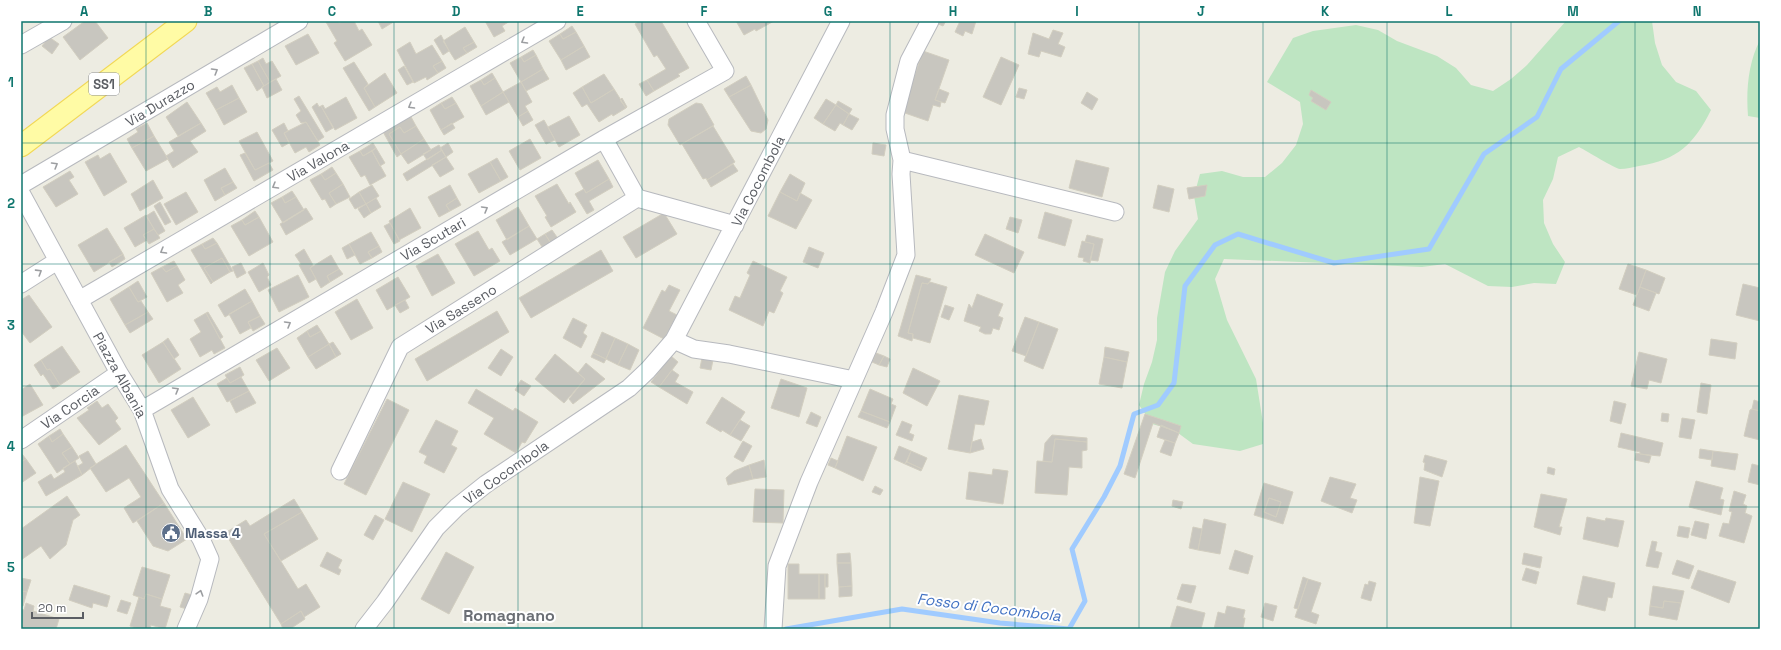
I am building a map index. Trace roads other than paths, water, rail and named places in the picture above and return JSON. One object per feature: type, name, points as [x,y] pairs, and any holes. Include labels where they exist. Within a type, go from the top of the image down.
[{"type":"main road","name":"SS1","points":[[21,146],[186,21]]},
{"type":"street","points":[[21,45],[63,21]]},
{"type":"street","name":"Via Durazzo","points":[[21,185],[299,21]]},
{"type":"street","name":"Via Valona","points":[[79,300],[557,21]]},
{"type":"street","name":"Via Scutari","points":[[142,410],[604,139],[725,71],[696,21]]},
{"type":"street","name":"Via Cocombola","points":[[364,629],[385,602],[436,528],[457,507],[486,484],[629,388],[648,370],[674,340],[841,21]]},
{"type":"street","points":[[774,627],[777,566],[809,482],[884,312],[906,255],[901,174],[902,160],[895,129],[895,115],[909,61],[930,21]]},
{"type":"street","points":[[604,139],[637,198],[735,225]]},
{"type":"street","points":[[902,160],[1115,212]]},
{"type":"street","name":"Piazza Albania","points":[[21,193],[119,373],[142,410],[170,488],[201,539],[210,559],[199,599],[186,629]]},
{"type":"street","name":"Via Sasseno","points":[[340,471],[400,347],[637,198]]},
{"type":"street","points":[[21,284],[57,261]]},
{"type":"street","points":[[674,340],[694,350],[729,354],[854,380]]},
{"type":"street","name":"Via Corcia","points":[[21,440],[119,373]]},
{"type":"waterway","name":"Fosso di Cocombola","points":[[786,629],[902,609],[1000,623],[1069,629],[1085,601],[1072,549],[1104,497],[1120,466],[1134,414],[1158,405],[1174,383],[1185,286],[1215,245],[1238,234],[1334,263],[1429,249],[1484,154],[1537,117],[1561,69],[1619,21]]},
{"type":"place","name":"Massa 4","points":[[171,533]]},
{"type":"district","name":"Romagnano","points":[[509,615]]}]
